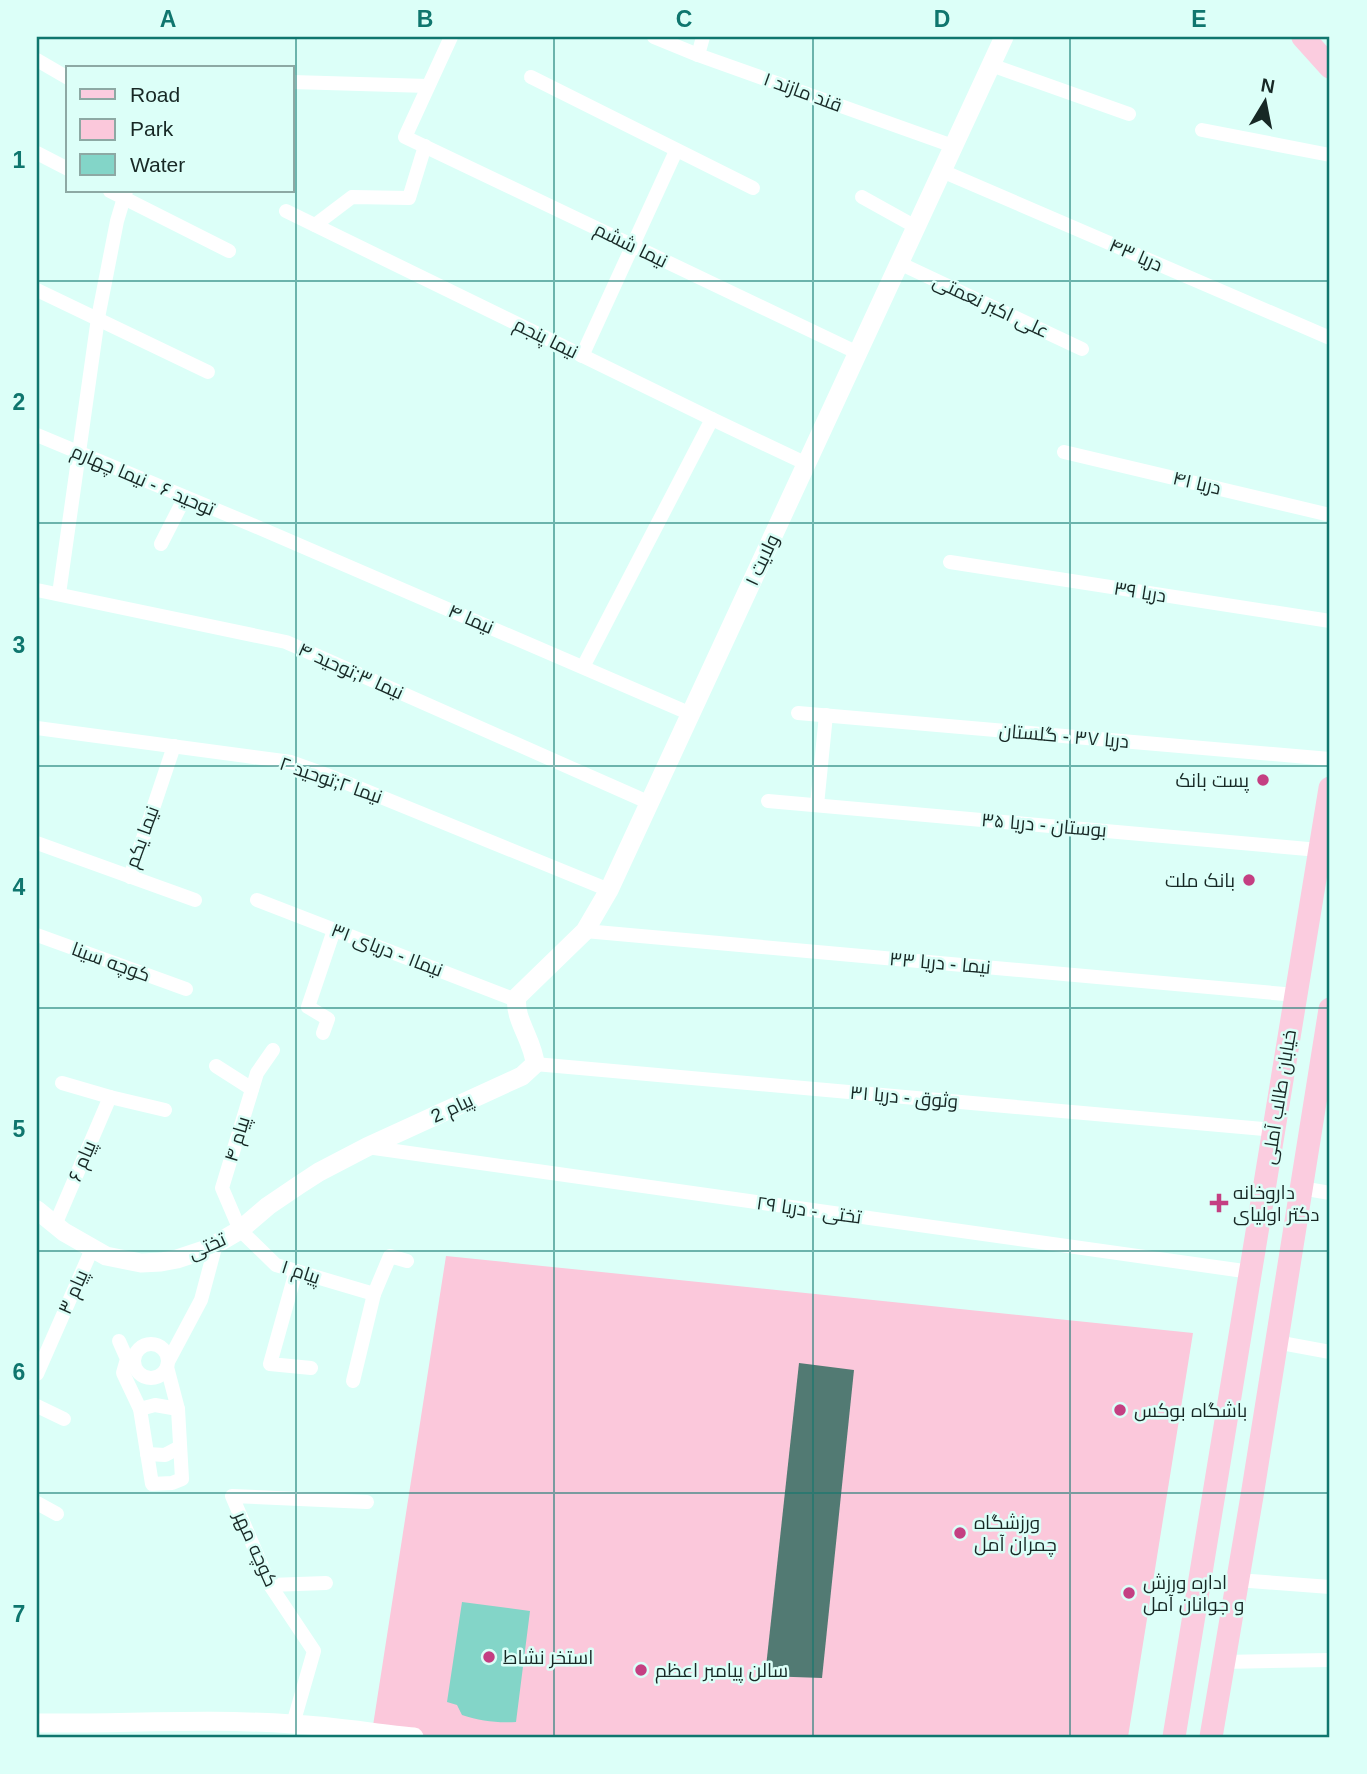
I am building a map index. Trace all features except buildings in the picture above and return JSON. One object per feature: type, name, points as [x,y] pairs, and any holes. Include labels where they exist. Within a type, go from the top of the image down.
[{"type":"main road","points":[[1303,37],[1330,67]]},
{"type":"main road","name":"خیابان طالب آملی","points":[[1174,1737],[1330,788]]},
{"type":"main road","name":"خیابان طالب آملی","points":[[1211,1737],[1330,1009]]},
{"type":"main road","points":[[1230,1397],[1232,1411],[1236,1419],[1243,1424],[1251,1426],[1258,1422],[1264,1412]]},
{"type":"main road","points":[[1213,1494],[1226,1480],[1240,1478],[1248,1486],[1252,1496]]},
{"type":"street","points":[[294,82],[428,86],[451,37]]},
{"type":"street","name":"قند مازند ۱","points":[[654,37],[953,146]]},
{"type":"street","points":[[698,55],[703,37]]},
{"type":"street","name":"ولایت ۱","points":[[516,1000],[519,994],[585,931],[609,890],[1004,37]]},
{"type":"street","points":[[37,60],[66,77]]},
{"type":"street","points":[[991,65],[1129,114]]},
{"type":"street","points":[[531,77],[753,188]]},
{"type":"street","name":"نیما ششم","points":[[428,86],[405,136],[858,353]]},
{"type":"street","points":[[1202,130],[1330,155]]},
{"type":"street","points":[[315,225],[352,197],[409,198],[425,146]]},
{"type":"street","points":[[582,356],[676,150]]},
{"type":"street","points":[[37,153],[66,168]]},
{"type":"street","name":"دریا ۴۳","points":[[942,172],[1330,338]]},
{"type":"street","points":[[59,594],[98,318],[120,193],[229,251]]},
{"type":"street","points":[[862,197],[916,227]]},
{"type":"street","name":"نیما پنجم","points":[[286,211],[807,464]]},
{"type":"street","name":"علی اکبر نعمتی","points":[[899,264],[1082,349]]},
{"type":"street","points":[[37,290],[208,372]]},
{"type":"street","points":[[583,667],[712,419]]},
{"type":"street","name":"توحید ۶ - نیما چهارم","points":[[37,435],[250,524]]},
{"type":"street","name":"دریا ۴۱","points":[[1064,452],[1330,515]]},
{"type":"street","points":[[161,544],[185,497]]},
{"type":"street","name":"نیما ۴","points":[[250,524],[691,714]]},
{"type":"street","name":"دریا ۳۹","points":[[950,562],[1330,621]]},
{"type":"street","name":"نیما ۳;توحید ۴","points":[[37,590],[286,642],[650,803]]},
{"type":"street","name":"دریا ۳۷ - گلستان","points":[[798,713],[1330,759]]},
{"type":"street","points":[[817,805],[826,715]]},
{"type":"street","name":"نیما ۲;توحید ۲","points":[[37,728],[291,762],[609,890]]},
{"type":"street","name":"نیما یکم","points":[[37,843],[130,877],[174,746]]},
{"type":"street","name":"بوستان - دریا ۳۵","points":[[768,801],[1319,850]]},
{"type":"street","points":[[130,877],[195,900]]},
{"type":"street","name":"نیما۱ - دریای ۳۱","points":[[257,900],[516,1000]]},
{"type":"street","points":[[323,1032],[328,1018],[308,1007],[334,930]]},
{"type":"street","name":"نیما - دریا ۳۳","points":[[585,931],[1296,995]]},
{"type":"street","name":"کوچه سینا","points":[[37,935],[186,989]]},
{"type":"street","points":[[516,1000],[516,1007],[534,1053],[535,1064]]},
{"type":"street","name":"پیام ۴","points":[[240,1230],[222,1188],[257,1073],[273,1049]]},
{"type":"street","name":"وثوق - دریا ۳۱","points":[[535,1064],[1274,1130]]},
{"type":"street","name":"پیام 2","points":[[366,1147],[522,1076],[535,1064]]},
{"type":"street","points":[[216,1066],[252,1089]]},
{"type":"street","points":[[62,1083],[165,1110]]},
{"type":"street","name":"پیام ۶","points":[[55,1225],[110,1097]]},
{"type":"street","name":"تختی","points":[[37,1210],[64,1232],[106,1256],[141,1263],[177,1259],[210,1248],[240,1230],[268,1206],[299,1185],[366,1147]]},
{"type":"street","name":"تختی - دریا ۲۹","points":[[366,1147],[1251,1272]]},
{"type":"street","points":[[1301,1188],[1330,1193]]},
{"type":"street","name":"پیام ۱","points":[[240,1230],[276,1265],[374,1294]]},
{"type":"street","points":[[119,1341],[137,1372],[149,1379],[163,1375],[201,1300],[216,1244]]},
{"type":"street","name":"پيام ۳","points":[[38,1368],[92,1249]]},
{"type":"street","points":[[353,1381],[374,1294],[390,1256],[407,1261]]},
{"type":"street","points":[[296,1271],[270,1364],[311,1368]]},
{"type":"street","points":[[1276,1342],[1330,1352]]},
{"type":"street","points":[[153,1343],[165,1349],[168,1363],[178,1409],[181,1479],[172,1483],[152,1484],[140,1409],[123,1373],[140,1347],[153,1343]]},
{"type":"street","points":[[140,1409],[155,1405],[178,1409]]},
{"type":"street","points":[[37,1406],[65,1419]]},
{"type":"street","points":[[147,1454],[165,1455],[180,1447]]},
{"type":"street","name":"کوچه مهر","points":[[293,1724],[314,1651],[270,1585],[232,1496],[367,1502]]},
{"type":"street","points":[[37,1503],[57,1514]]},
{"type":"street","points":[[1237,1580],[1330,1587]]},
{"type":"street","points":[[270,1585],[326,1583]]},
{"type":"street","points":[[1223,1662],[1330,1660]]},
{"type":"street","points":[[37,1723],[104,1731],[203,1721],[293,1724],[414,1737]]},
{"type":"green space","points":[[446,1256],[1193,1333],[1128,1737],[419,1737],[372,1732]]},
{"type":"water","name":"استخر نشاط","points":[[462,1602],[530,1611],[516,1722],[488,1721],[462,1715],[457,1705],[447,1702]]},
{"type":"place","name":"پست بانک","points":[[1263,780]]},
{"type":"place","name":"بانک ملت","points":[[1249,880]]},
{"type":"place","name":"داروخانه دکتر اولیای","points":[[1219,1203]]},
{"type":"place","name":"باشگاه‌ بوکس","points":[[1120,1410]]},
{"type":"place","name":"ورزشگاه چمران آمل","points":[[960,1533]]},
{"type":"place","name":"اداره ورزش و جوانان آمل","points":[[1129,1593]]},
{"type":"place","name":"استخر نشاط","points":[[489,1657]]},
{"type":"place","name":"سالن پیامبر اعظم","points":[[641,1670]]}]
